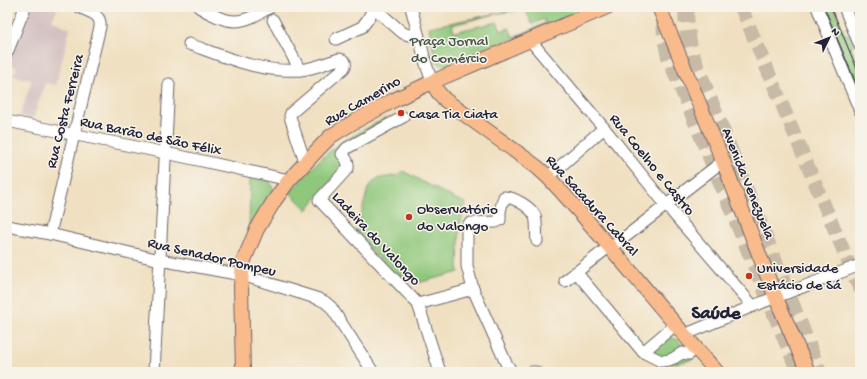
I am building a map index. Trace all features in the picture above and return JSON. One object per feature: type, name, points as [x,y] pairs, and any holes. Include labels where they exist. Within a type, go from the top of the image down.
[{"type":"main road","name":"Rua Camerino","points":[[244,372],[241,286],[246,255],[257,229],[274,201],[290,180],[324,143],[352,122],[394,100],[432,82],[607,7]]},
{"type":"main road","name":"Avenida Venezuela","points":[[659,7],[722,160],[776,298],[808,372]]},
{"type":"main road","name":"Rua Sacadura Cabral","points":[[432,82],[445,100],[537,167],[548,177],[610,247],[679,330],[717,372]]},
{"type":"street","points":[[7,53],[25,7]]},
{"type":"street","name":"Rua Costa Ferreira","points":[[50,234],[101,22],[97,16],[79,7]]},
{"type":"street","points":[[204,8],[226,20],[235,21],[249,18],[270,7]]},
{"type":"street","points":[[336,39],[362,27],[374,7],[403,33],[409,35],[418,34]]},
{"type":"street","name":"Rua Sacadura Cabral","points":[[411,7],[432,82]]},
{"type":"street","points":[[817,7],[860,111]]},
{"type":"street","points":[[844,7],[860,46]]},
{"type":"street","points":[[274,20],[300,70]]},
{"type":"street","name":"Rua Coelho e Castro","points":[[530,40],[666,205],[753,306]]},
{"type":"street","points":[[189,44],[235,61],[276,69],[300,70],[339,59],[343,59],[345,61],[346,66],[344,68],[291,113],[291,120],[306,162]]},
{"type":"street","points":[[154,372],[169,84]]},
{"type":"street","name":"Ladeira do Valongo","points":[[403,117],[347,148],[342,154],[346,159],[348,168],[319,200],[418,304]]},
{"type":"street","name":"Rua Barão de São Félix","points":[[7,121],[290,180]]},
{"type":"street","points":[[548,177],[604,128]]},
{"type":"street","points":[[565,281],[666,205],[722,160]]},
{"type":"street","points":[[512,372],[506,363],[473,289],[467,266],[468,225],[471,223],[499,221],[504,197],[514,198],[533,214],[535,219],[537,242]]},
{"type":"street","name":"Rua Senador Pompeu","points":[[7,226],[50,234],[160,260],[242,275],[319,299],[331,307],[373,372]]},
{"type":"street","points":[[643,352],[679,330],[776,298],[860,265]]},
{"type":"street","points":[[576,272],[643,352],[661,361],[669,360],[682,353],[689,354],[696,348]]},
{"type":"street","points":[[440,372],[418,304],[473,289]]},
{"type":"street","points":[[531,372],[536,372]]},
{"type":"shaded area","points":[[29,7],[58,7],[52,20],[70,29],[56,85],[45,83],[33,119],[20,116],[32,80],[13,76],[17,67],[7,63],[20,30],[25,23],[24,20]]},
{"type":"green space","name":"Praça Jornal do Comércio","points":[[523,7],[592,7],[448,65],[441,65],[436,61],[429,27]],"holes":[[[525,9],[532,24],[544,19],[546,23],[513,37],[509,28],[501,31],[497,22],[454,32],[452,25],[495,14]]]},
{"type":"green space","points":[[834,7],[845,35],[850,34],[854,45],[851,47],[856,60],[859,60],[860,63],[860,100],[823,12]]},
{"type":"green space","points":[[386,118],[388,121],[352,142],[346,163],[307,210],[290,193],[321,159],[339,144]]},
{"type":"green space","points":[[403,171],[455,199],[466,203],[460,225],[459,272],[414,284],[411,274],[396,276],[356,234],[368,188],[376,179],[398,175]]},
{"type":"green space","points":[[250,175],[268,178],[273,188],[249,232]]},
{"type":"green space","points":[[671,337],[678,340],[694,358],[672,364],[652,353],[655,347],[665,339]]},
{"type":"tunnel","points":[[687,7],[687,31],[692,55],[819,372]]},
{"type":"tunnel","points":[[741,7],[860,290]]},
{"type":"tunnel","points":[[664,18],[665,38],[669,57],[799,372]]},
{"type":"tram line","points":[[824,7],[860,93]]},
{"type":"tram line","points":[[831,7],[860,76]]},
{"type":"place","name":"Casa Tia Ciata","points":[[401,113]]},
{"type":"place","name":"Observatório do Valongo","points":[[409,217]]},
{"type":"place","name":"Universidade Estácio de Sá","points":[[749,276]]},
{"type":"district","name":"Saúde","points":[[716,311]]}]
